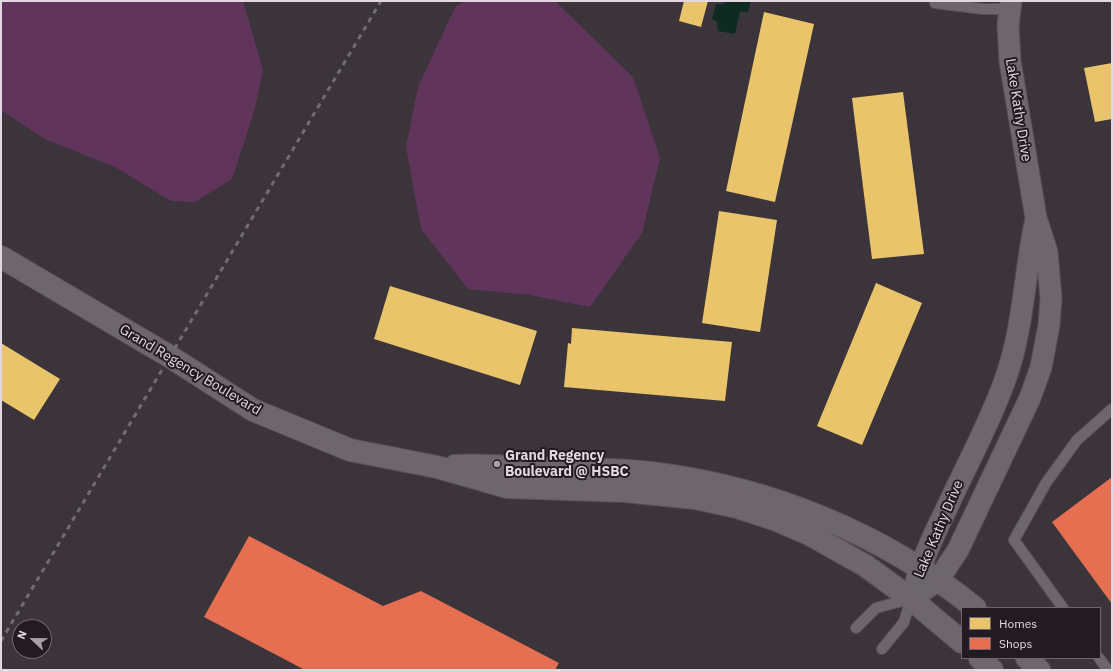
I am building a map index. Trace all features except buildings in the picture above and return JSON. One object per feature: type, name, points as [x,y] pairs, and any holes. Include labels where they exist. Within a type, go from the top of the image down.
[{"type":"street","name":"Lake Kathy Drive","points":[[911,599],[938,580],[958,550],[1023,413],[1041,367],[1049,325],[1051,298],[1047,252],[1036,218],[1010,61],[1008,31],[1010,5]]},
{"type":"street","name":"Lake Kathy Drive","points":[[911,599],[920,568],[994,408],[1007,373],[1019,331],[1029,251],[1036,218]]},
{"type":"street","name":"Grand Regency Boulevard","points":[[1,257],[169,356],[252,410],[350,450],[437,467],[507,487],[625,491],[695,498],[737,507],[774,519],[809,534],[866,566],[911,599],[961,641]]},
{"type":"street","name":"Grand Regency Boulevard","points":[[437,467],[470,465],[620,470],[650,473],[718,484],[779,501],[818,515],[848,529],[920,568],[974,607]]},
{"type":"street","points":[[981,659],[992,670]]},
{"type":"street","points":[[1028,659],[1039,670]]},
{"type":"lane","points":[[935,3],[983,9],[1010,5]]},
{"type":"lane","points":[[1062,607],[1014,540],[1046,483],[1077,440],[1112,409]]},
{"type":"lane","points":[[856,628],[876,608],[911,599]]},
{"type":"lane","points":[[882,649],[904,622],[911,599]]},
{"type":"lane","points":[[1100,659],[1108,670]]},
{"type":"shaded area","points":[[1,1],[243,1],[263,70],[254,112],[232,179],[195,202],[171,201],[115,167],[45,139],[1,110]]},
{"type":"shaded area","points":[[466,1],[555,1],[633,77],[660,158],[642,233],[590,307],[530,295],[468,289],[421,229],[406,147],[418,87],[455,7]]},
{"type":"shaded area","points":[[725,1],[751,1],[748,12],[740,12],[735,34],[718,31],[717,22],[712,19],[716,4],[724,4]]},
{"type":"railway","points":[[1,641],[381,1]]},
{"type":"place","name":"Grand Regency Boulevard @ HSBC","points":[[497,464]]}]
